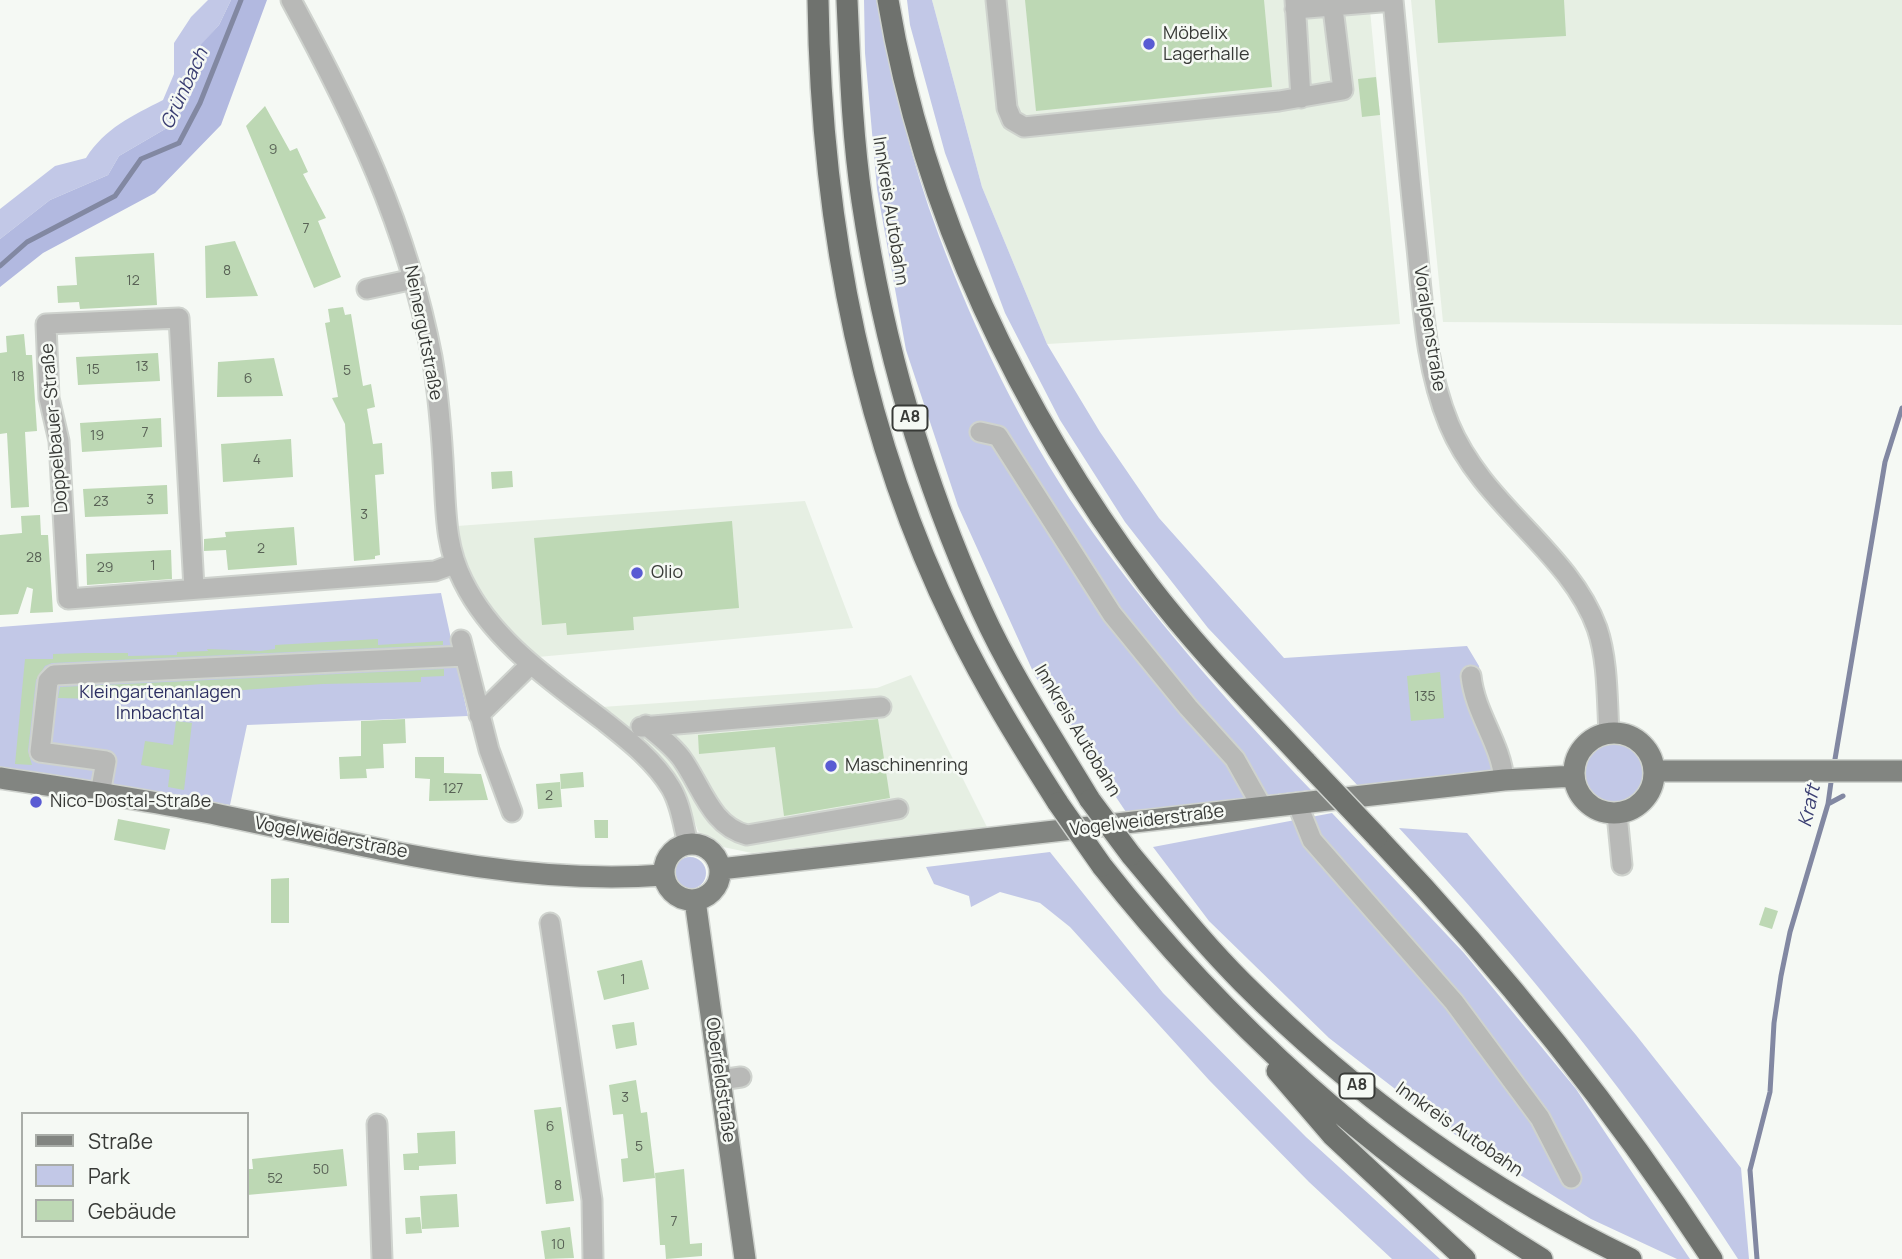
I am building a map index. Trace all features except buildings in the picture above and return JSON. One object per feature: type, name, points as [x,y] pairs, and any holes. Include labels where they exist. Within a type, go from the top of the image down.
[{"type":"highway","name":"A8","points":[[818,0],[825,164],[844,283],[875,415],[901,496],[954,623],[995,703],[1058,803],[1102,866],[1184,964],[1232,1015],[1327,1102],[1404,1165],[1542,1259]]},
{"type":"highway","name":"Innkreis Autobahn","points":[[847,0],[851,99],[862,200],[887,337],[924,468],[983,614],[1032,704],[1090,800],[1132,855],[1242,982],[1346,1077],[1466,1166],[1558,1222],[1631,1259]]},
{"type":"highway","points":[[888,0],[914,111],[938,195],[976,291],[1030,403],[1087,496],[1149,585],[1216,666],[1444,908],[1536,1015],[1616,1118],[1712,1259]]},
{"type":"highway","points":[[1232,1015],[1332,1135],[1465,1259]]},
{"type":"main road","points":[[1609,733],[1635,738],[1651,758],[1654,771],[1648,795],[1640,804],[1618,814],[1593,808],[1583,800],[1574,776],[1579,753],[1597,736],[1609,733]]},
{"type":"main road","points":[[1654,771],[1902,771]]},
{"type":"main road","name":"Vogelweiderstraße","points":[[720,869],[1504,780],[1574,776]]},
{"type":"main road","name":"Vogelweiderstraße","points":[[0,778],[100,794],[485,866],[573,876],[663,875]]},
{"type":"main road","points":[[688,844],[709,849],[720,869],[716,886],[711,893],[695,900],[685,900],[670,891],[663,875],[664,866],[672,851],[688,844]]},
{"type":"main road","name":"Oberfeldstraße","points":[[695,900],[731,1079],[746,1259]]},
{"type":"street","name":"Neinergutstraße","points":[[291,0],[334,79],[383,183],[414,279],[432,359],[441,428],[448,544],[454,564],[474,603],[500,635],[531,664],[621,735],[653,764],[671,788],[679,806],[688,844]]},
{"type":"street","points":[[996,0],[1007,108],[1012,120],[1024,127],[1301,98],[1343,90],[1332,3]]},
{"type":"street","points":[[1301,98],[1295,5],[1393,1]]},
{"type":"street","name":"Voralpenstraße","points":[[1393,1],[1424,317],[1438,396],[1468,463],[1504,509],[1558,565],[1588,607],[1601,642],[1609,733]]},
{"type":"street","points":[[367,289],[414,279]]},
{"type":"street","name":"Doppelbauer-Straße","points":[[194,588],[179,318],[46,324],[49,398],[59,441],[68,599],[435,571],[454,564]]},
{"type":"street","points":[[980,432],[998,436],[1112,614],[1188,708],[1235,759],[1262,807]]},
{"type":"street","points":[[100,794],[106,761],[40,752],[48,681],[54,675],[463,648],[479,715],[512,812]]},
{"type":"street","points":[[479,715],[531,664]]},
{"type":"street","points":[[1471,676],[1478,712],[1502,758],[1504,780]]},
{"type":"street","points":[[621,735],[646,725],[881,706]]},
{"type":"street","points":[[646,725],[681,756],[713,813],[730,830],[747,835],[898,809]]},
{"type":"street","points":[[1297,803],[1312,840],[1454,1002],[1540,1118],[1571,1178]]},
{"type":"street","points":[[1618,814],[1622,865]]},
{"type":"street","points":[[550,923],[592,1200],[593,1259]]},
{"type":"street","points":[[377,1124],[382,1259]]},
{"type":"shaded area","points":[[231,0],[267,0],[221,125],[155,193],[43,253],[0,287],[0,239],[50,200],[108,175],[119,156],[172,125],[188,102],[198,73],[194,52],[219,25]]},
{"type":"shaded area","points":[[932,0],[1369,0],[1400,324],[1047,344],[982,187]]},
{"type":"shaded area","points":[[1411,0],[1902,0],[1902,325],[1443,322]]},
{"type":"shaded area","points":[[805,501],[853,628],[538,657],[500,622],[471,581],[457,526]]},
{"type":"shaded area","points":[[911,675],[987,827],[752,853],[718,846],[698,831],[679,780],[658,754],[602,707],[877,688]]},
{"type":"green space","points":[[208,0],[231,0],[219,25],[195,52],[198,73],[188,102],[172,125],[119,156],[108,175],[50,200],[0,239],[0,209],[55,166],[86,158],[111,131],[130,117],[163,100],[174,74],[174,43],[191,17]]},
{"type":"green space","points":[[864,0],[877,0],[896,90],[929,207],[984,344],[1019,414],[1080,514],[1133,587],[1219,691],[1311,790],[1126,812],[1035,676],[958,506],[906,350],[877,189],[865,53]]},
{"type":"green space","points":[[907,0],[932,0],[982,187],[1047,344],[1100,432],[1159,518],[1284,658],[1467,646],[1479,666],[1485,707],[1509,772],[1361,789],[1208,628],[1125,522],[1060,420],[1005,313],[945,153],[910,25]]},
{"type":"green space","name":"Kleingartenanlagen Innbachtal","points":[[441,593],[468,716],[247,725],[230,805],[0,768],[0,627]]},
{"type":"green space","points":[[1613,742],[1630,747],[1638,755],[1643,772],[1638,789],[1630,797],[1613,802],[1596,797],[1588,789],[1583,772],[1588,755],[1596,747]]},
{"type":"green space","points":[[1332,813],[1464,953],[1576,1089],[1690,1259],[1677,1259],[1591,1219],[1451,1132],[1329,1038],[1209,921],[1153,847]]},
{"type":"green space","points":[[1399,828],[1467,833],[1636,1035],[1741,1168],[1749,1259],[1738,1259],[1661,1146],[1578,1036],[1490,930]]},
{"type":"green space","points":[[1050,852],[1163,993],[1306,1137],[1440,1259],[1392,1259],[1309,1182],[1209,1080],[1070,927],[1040,903],[1000,892],[971,907],[969,896],[934,884],[926,867]]},
{"type":"green space","points":[[690,857],[701,862],[706,873],[701,884],[690,889],[679,884],[674,873],[679,862]]},
{"type":"waterway","name":"Grünbach","points":[[0,266],[27,242],[115,196],[141,159],[179,143],[200,103],[241,0]]},
{"type":"waterway","name":"Kraft","points":[[1834,765],[1885,462],[1902,408]]},
{"type":"waterway","name":"Kraft","points":[[1757,1259],[1750,1170],[1770,1092],[1774,1023],[1790,932],[1828,804],[1832,775]]},
{"type":"waterway","points":[[1828,804],[1843,796]]},
{"type":"place","name":"Möbelix Lagerhalle","points":[[1149,44]]},
{"type":"place","name":"Olio","points":[[637,573]]},
{"type":"place","name":"Maschinenring","points":[[831,766]]},
{"type":"place","name":"Nico-Dostal-Straße","points":[[36,802]]}]
